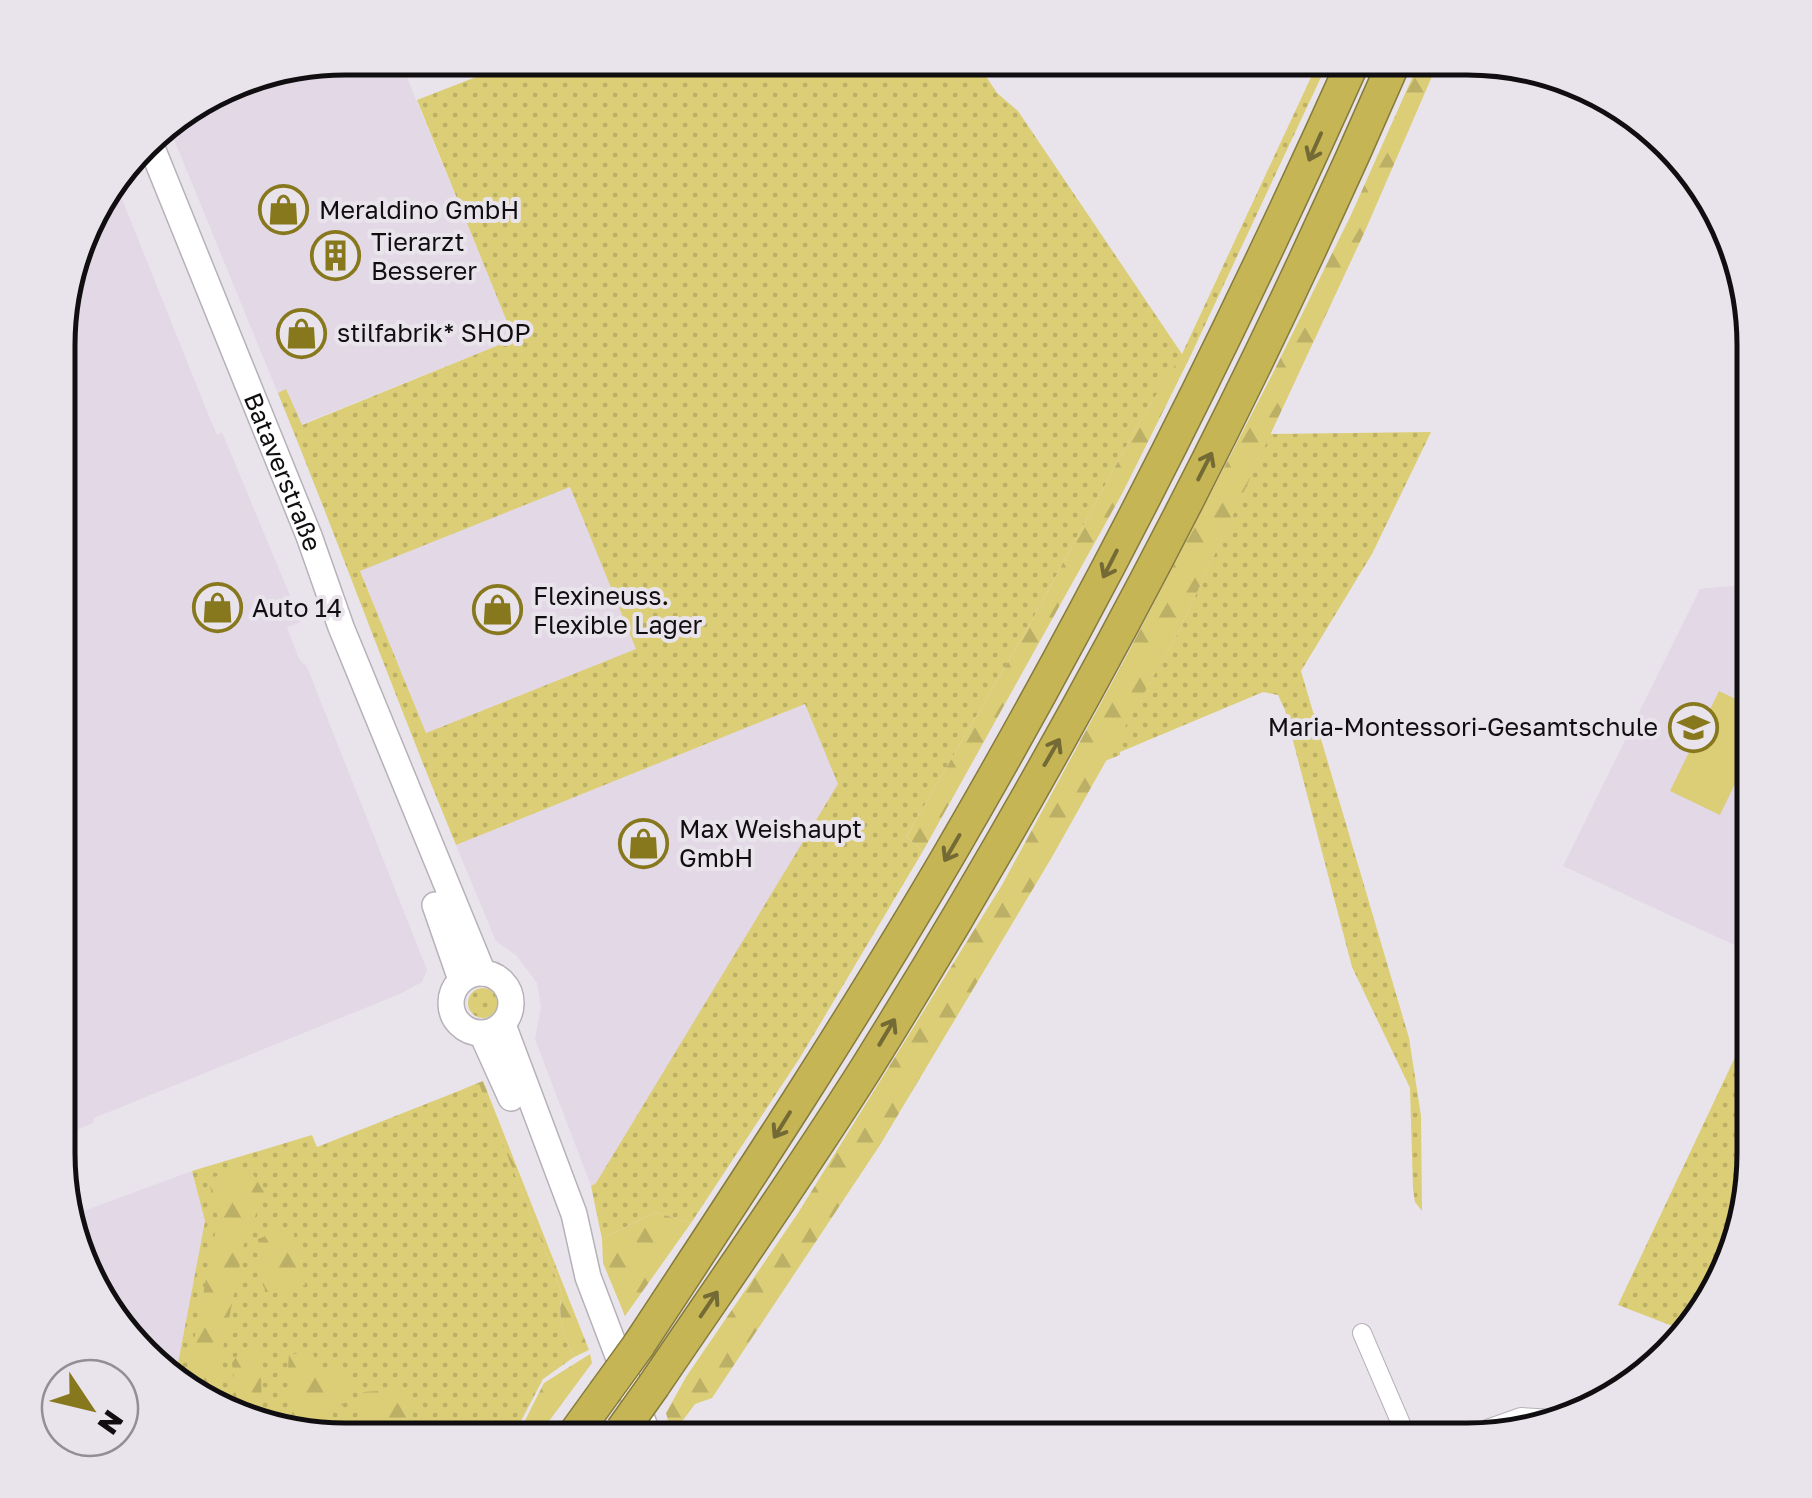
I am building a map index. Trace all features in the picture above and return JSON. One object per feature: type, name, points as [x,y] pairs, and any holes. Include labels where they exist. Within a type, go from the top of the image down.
[{"type":"highway","points":[[582,1423],[604,1393],[625,1344],[832,1048],[950,853],[1068,643],[1224,345],[1347,76]]},
{"type":"highway","points":[[636,1423],[654,1385],[866,1067],[1113,645],[1257,365],[1388,76]]},
{"type":"street","name":"Bataverstraße","points":[[155,154],[309,536],[472,976]]},
{"type":"street","name":"Bataverstraße","points":[[143,166],[454,952],[472,976]]},
{"type":"street","name":"Bataverstraße","points":[[494,975],[510,991],[510,1015],[492,1030],[468,1031],[452,1013],[454,990],[472,976],[494,975]]},
{"type":"street","name":"Bataverstraße","points":[[492,1030],[574,1214],[588,1276],[625,1344],[628,1423]]},
{"type":"street","points":[[1362,1333],[1400,1422]]},
{"type":"shaded area","points":[[327,76],[406,76],[514,339],[292,428],[173,137],[210,111],[275,84]]},
{"type":"shaded area","points":[[120,195],[206,409],[217,435],[222,432],[301,622],[287,627],[299,659],[307,667],[427,970],[422,982],[402,993],[94,1118],[93,1123],[76,1130],[75,345],[77,309],[89,258]]},
{"type":"shaded area","points":[[570,487],[637,649],[426,733],[360,571]]},
{"type":"shaded area","name":"Maria-Montessori-Gesamtschule","points":[[1736,586],[1737,946],[1563,866],[1700,589]]},
{"type":"shaded area","points":[[805,704],[839,784],[591,1186],[535,1039],[541,1007],[537,983],[517,956],[496,941],[456,845]]},
{"type":"shaded area","points":[[192,1171],[205,1221],[178,1365],[154,1344],[120,1303],[96,1257],[81,1212]]},
{"type":"green space","points":[[479,76],[986,76],[997,93],[1018,111],[1182,354],[1312,76],[1322,76],[1189,359],[1182,355],[1141,419],[1030,624],[906,837],[923,851],[801,1056],[691,1223],[655,1212],[602,1239],[591,1186],[838,784],[805,704],[456,845],[278,393],[286,389],[302,425],[514,339],[417,100]],"holes":[[[570,487],[636,649],[426,733],[360,571]]]},
{"type":"green space","points":[[1413,76],[1432,76],[1365,231],[1179,631],[1052,857],[880,1145],[712,1398],[695,1404],[681,1423],[669,1423],[666,1413],[686,1377],[798,1213],[1002,885],[1127,655],[1351,215]]},
{"type":"green space","points":[[1182,354],[1189,359],[1123,492],[923,851],[906,837],[1030,624],[1141,419]]},
{"type":"green space","points":[[1431,432],[1372,554],[1301,671],[1409,1038],[1421,1116],[1422,1211],[1415,1202],[1413,1189],[1410,1088],[1352,967],[1278,695],[1263,692],[1105,761],[1179,631],[1270,434]]},
{"type":"green space","points":[[1719,691],[1736,699],[1737,780],[1720,815],[1670,791]]},
{"type":"green space","points":[[483,988],[494,992],[498,1003],[494,1014],[483,1018],[472,1014],[468,1003],[472,992]]},
{"type":"green space","points":[[1737,1053],[1737,1153],[1732,1206],[1709,1273],[1674,1326],[1618,1305]]},
{"type":"green space","points":[[483,1081],[589,1350],[574,1357],[562,1326],[562,1293],[479,1084],[461,1090]]},
{"type":"green space","points":[[479,1083],[562,1293],[562,1326],[574,1357],[543,1379],[520,1423],[345,1423],[292,1418],[241,1402],[178,1365],[205,1221],[192,1171],[312,1135],[317,1147]]},
{"type":"green space","points":[[250,1169],[265,1194],[245,1239],[215,1389],[188,1373],[218,1218],[208,1178]]},
{"type":"green space","points":[[655,1212],[691,1223],[625,1316],[603,1263],[602,1239]]},
{"type":"green space","points":[[292,1226],[305,1285],[265,1292],[258,1239]]},
{"type":"green space","points":[[239,1353],[260,1353],[262,1405],[237,1400],[232,1363]]},
{"type":"green space","points":[[313,1353],[320,1374],[346,1371],[350,1399],[320,1421],[289,1417],[297,1406],[287,1382],[289,1354]]},
{"type":"green space","points":[[590,1354],[592,1363],[548,1423],[524,1423],[544,1383]]},
{"type":"green space","points":[[396,1390],[408,1399],[413,1423],[357,1423],[363,1392]]},
{"type":"place","name":"Meraldino GmbH","points":[[284,210]]},
{"type":"place","name":"Tierarzt Besserer","points":[[336,256]]},
{"type":"place","name":"stilfabrik* SHOP","points":[[302,333]]},
{"type":"place","name":"Auto 14","points":[[217,608]]},
{"type":"place","name":"Flexineuss. Flexible Lager","points":[[498,610]]},
{"type":"place","name":"Maria-Montessori-Gesamtschule","points":[[1693,727]]},
{"type":"place","name":"Max Weishaupt GmbH","points":[[644,843]]}]
